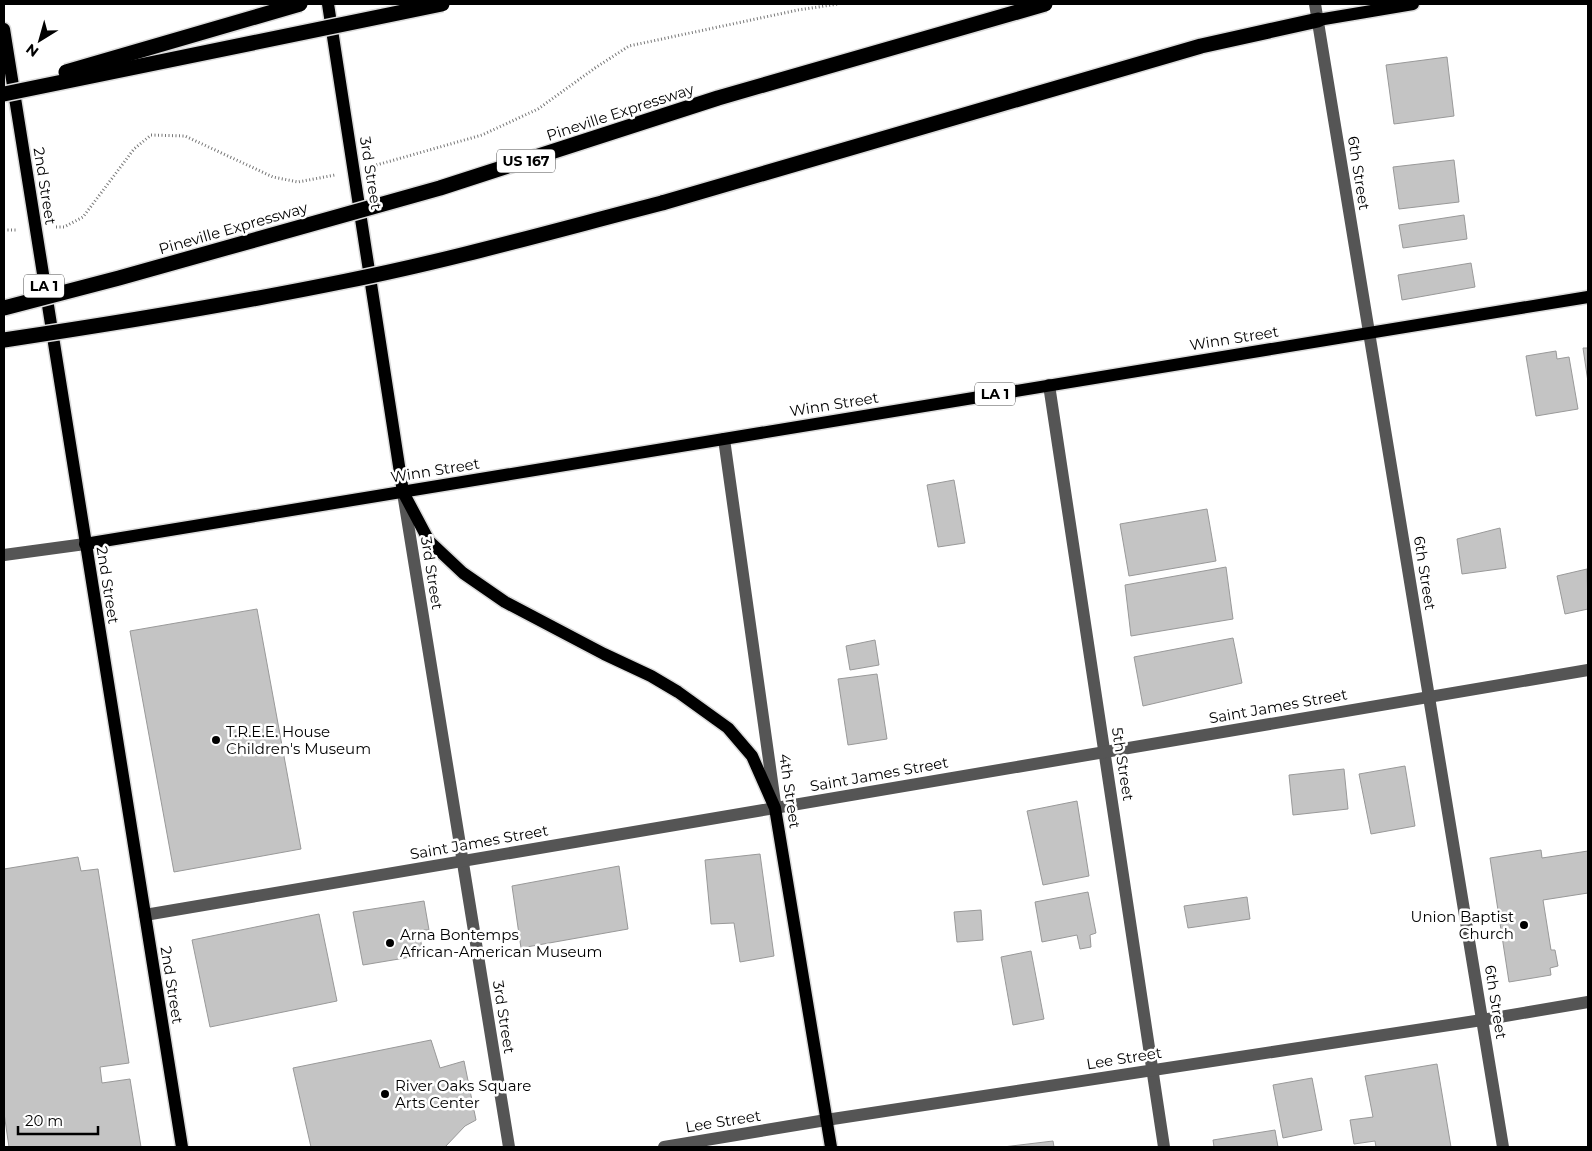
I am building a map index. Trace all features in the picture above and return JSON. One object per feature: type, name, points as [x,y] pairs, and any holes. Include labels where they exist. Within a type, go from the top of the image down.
[{"type":"highway","points":[[4,92],[300,4]]},
{"type":"highway","points":[[4,92],[442,4]]},
{"type":"highway","name":"Pineville Expressway","points":[[4,308],[119,278],[440,188],[718,98],[1045,4]]},
{"type":"highway","points":[[4,340],[128,322],[347,281],[485,249],[662,203],[1201,46],[1318,20]]},
{"type":"main road","name":"3rd Street","points":[[328,4],[403,492]]},
{"type":"main road","points":[[1318,20],[1412,4]]},
{"type":"main road","name":"2nd Street","points":[[4,29],[182,1147]]},
{"type":"main road","name":"Winn Street","points":[[85,544],[1588,296]]},
{"type":"main road","points":[[403,492],[429,541],[463,573],[505,602],[604,654],[651,676],[678,692],[728,728],[752,756],[775,808]]},
{"type":"main road","name":"4th Street","points":[[775,808],[831,1147]]},
{"type":"street","name":"6th Street","points":[[1315,4],[1503,1147]]},
{"type":"street","name":"5th Street","points":[[1049,385],[1164,1147]]},
{"type":"street","name":"4th Street","points":[[724,439],[775,808]]},
{"type":"street","name":"3rd Street","points":[[403,492],[509,1147]]},
{"type":"street","points":[[4,555],[85,544]]},
{"type":"street","name":"Saint James Street","points":[[145,915],[1588,670]]},
{"type":"street","name":"Lee Street","points":[[664,1147],[826,1120],[1482,1020],[1588,1002]]},
{"type":"path","points":[[4,230],[64,227],[82,218],[134,149],[151,135],[185,136],[273,177],[298,182],[354,172],[490,131],[538,109],[629,46],[798,10],[838,4]]},
{"type":"building","points":[[1447,57],[1454,116],[1394,124],[1386,65]]},
{"type":"building","points":[[1454,160],[1459,202],[1399,209],[1393,167]]},
{"type":"building","points":[[1464,215],[1467,239],[1403,248],[1399,225]]},
{"type":"building","points":[[1471,263],[1475,287],[1402,300],[1398,275]]},
{"type":"building","points":[[1583,348],[1588,348],[1588,382]]},
{"type":"building","points":[[1556,351],[1557,359],[1569,357],[1578,409],[1536,416],[1526,356]]},
{"type":"building","points":[[954,480],[965,543],[938,547],[927,485]]},
{"type":"building","points":[[1207,509],[1216,561],[1129,576],[1120,524]]},
{"type":"building","points":[[1500,528],[1506,568],[1462,574],[1457,539]]},
{"type":"building","points":[[1226,567],[1233,619],[1131,636],[1125,585]]},
{"type":"building","points":[[1587,569],[1588,609],[1565,614],[1557,576]]},
{"type":"building","name":"T.R.E.E. House Children's Museum","points":[[257,609],[301,849],[174,872],[130,631]]},
{"type":"building","points":[[1233,638],[1242,683],[1143,706],[1134,657]]},
{"type":"building","points":[[875,640],[879,665],[850,670],[846,646]]},
{"type":"building","points":[[877,674],[887,739],[848,745],[838,679]]},
{"type":"building","points":[[1405,766],[1415,826],[1371,834],[1359,774]]},
{"type":"building","points":[[1344,769],[1348,809],[1293,815],[1289,775]]},
{"type":"building","points":[[1077,801],[1089,876],[1043,885],[1027,811]]},
{"type":"building","name":"Union Baptist Church","points":[[1541,850],[1542,858],[1588,851],[1588,893],[1543,900],[1551,950],[1555,950],[1558,966],[1550,968],[1551,975],[1509,982],[1490,858]]},
{"type":"building","points":[[760,854],[774,956],[740,962],[734,923],[711,924],[705,860]]},
{"type":"building","points":[[78,857],[81,871],[98,869],[129,1063],[100,1067],[102,1083],[130,1079],[141,1147],[9,1147],[4,1113],[4,869]]},
{"type":"building","points":[[619,866],[628,929],[521,948],[512,886]]},
{"type":"building","points":[[1088,892],[1096,933],[1090,935],[1091,947],[1080,949],[1077,935],[1042,942],[1035,902]]},
{"type":"building","points":[[1247,897],[1250,919],[1188,928],[1184,906]]},
{"type":"building","name":"Arna Bontemps African-American Museum","points":[[424,901],[429,930],[419,930],[423,955],[363,965],[353,912]]},
{"type":"building","points":[[981,910],[983,940],[957,942],[954,912]]},
{"type":"building","points":[[319,914],[337,1001],[210,1027],[192,940]]},
{"type":"building","points":[[1031,951],[1044,1019],[1013,1025],[1001,957]]},
{"type":"building","name":"River Oaks Square Arts Center","points":[[431,1040],[440,1068],[464,1061],[476,1120],[465,1126],[445,1147],[311,1147],[293,1068]]},
{"type":"building","points":[[1437,1064],[1451,1147],[1376,1147],[1375,1141],[1354,1144],[1350,1120],[1373,1117],[1365,1076]]},
{"type":"building","points":[[1312,1078],[1322,1130],[1283,1138],[1273,1085]]},
{"type":"building","points":[[1275,1130],[1278,1147],[1214,1147],[1213,1140]]},
{"type":"building","points":[[1053,1141],[1054,1147],[1003,1147]]},
{"type":"place","name":"T.R.E.E. House Children's Museum","points":[[216,740]]},
{"type":"place","name":"Union Baptist Church","points":[[1524,925]]},
{"type":"place","name":"Arna Bontemps African-American Museum","points":[[390,943]]},
{"type":"place","name":"River Oaks Square Arts Center","points":[[385,1094]]}]
